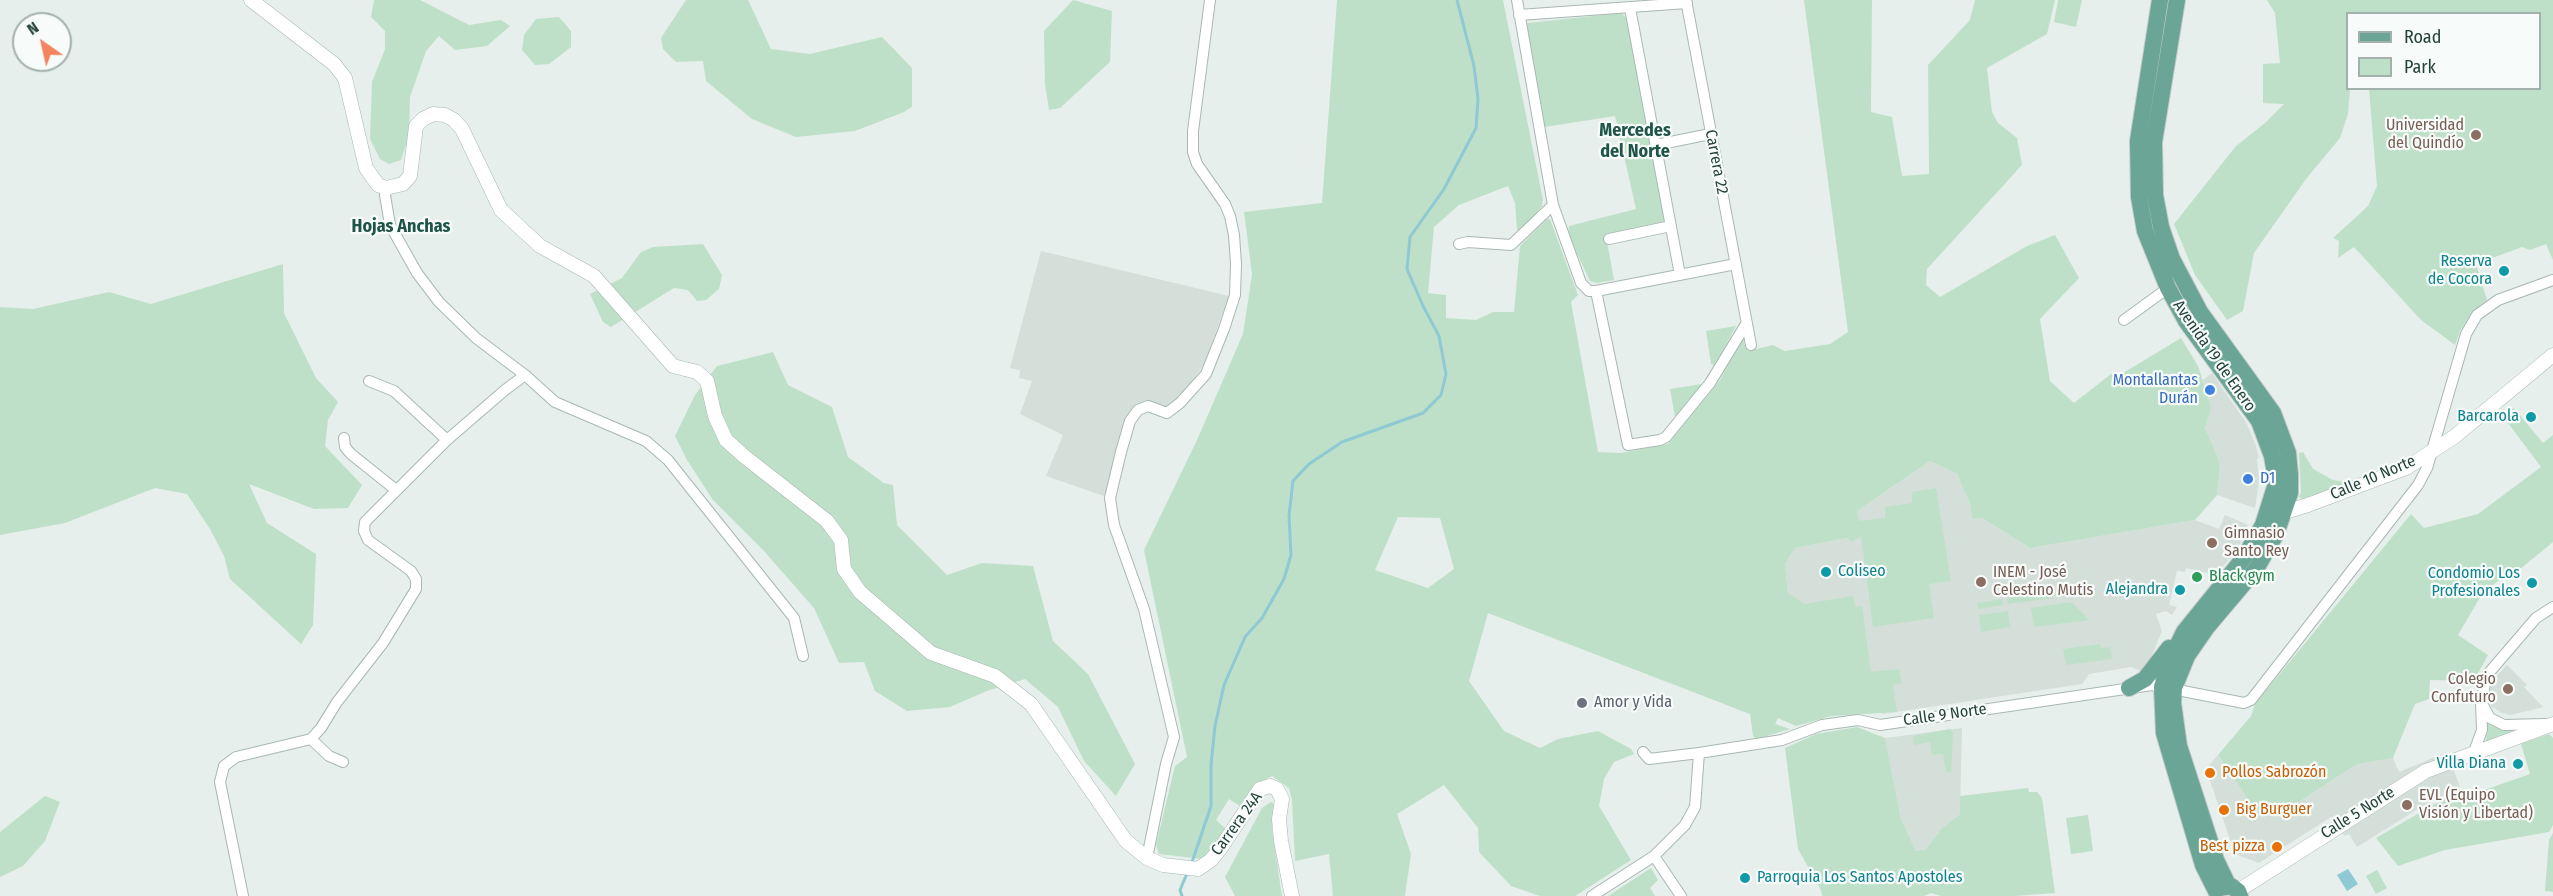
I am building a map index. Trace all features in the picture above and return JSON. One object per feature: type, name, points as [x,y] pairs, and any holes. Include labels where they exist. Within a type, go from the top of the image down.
[{"type":"main road","name":"Avenida 19 de Enero","points":[[2160,0],[2138,141],[2139,197],[2145,231],[2168,288],[2186,321],[2259,421],[2272,456],[2277,510],[2276,534],[2256,569],[2207,627],[2168,688]]},
{"type":"main road","name":"Avenida 19 de Enero","points":[[2177,0],[2154,142],[2155,195],[2161,227],[2172,259],[2200,312],[2273,413],[2288,453],[2290,493],[2263,525],[2243,559],[2184,632],[2168,688],[2164,733],[2203,865],[2227,892]]},
{"type":"main road","points":[[2130,688],[2145,680],[2184,632]]},
{"type":"street","points":[[251,0],[334,64],[345,78],[366,168],[378,185],[386,188],[403,184],[410,176],[416,126],[423,119],[433,114],[445,115],[454,120],[462,129],[501,210],[540,246],[594,276],[673,366],[697,372],[707,381],[715,416],[726,440],[827,521],[841,540],[844,569],[860,592],[931,653],[995,676],[1031,704],[1126,841],[1147,858],[1166,764],[1174,737],[1144,609],[1114,525],[1110,498],[1130,422],[1138,410],[1143,407],[1148,406],[1167,413],[1180,404],[1206,374],[1235,295],[1235,245],[1230,216],[1225,204],[1197,164],[1193,152],[1193,130],[1210,0]]},
{"type":"street","points":[[1517,0],[1553,205],[1581,283],[1589,291],[1596,291],[1736,264]]},
{"type":"street","points":[[1520,15],[1589,5],[1630,8],[1687,2]]},
{"type":"street","name":"Carrera 22","points":[[1687,2],[1751,345]]},
{"type":"street","points":[[1630,8],[1680,275]]},
{"type":"street","points":[[1656,145],[1710,134]]},
{"type":"street","points":[[386,188],[390,225],[417,273],[439,302],[476,338],[525,375],[555,402],[646,441],[668,460],[795,618],[803,656]]},
{"type":"street","points":[[1459,244],[1468,242],[1511,245],[1553,205]]},
{"type":"street","points":[[1609,239],[1671,226]]},
{"type":"street","points":[[2431,453],[2466,334],[2477,315],[2498,300],[2553,280]]},
{"type":"street","points":[[2124,320],[2168,288]]},
{"type":"street","points":[[1596,291],[1628,446],[1666,437],[1710,383],[1746,324]]},
{"type":"street","name":"Calle 10 Norte","points":[[2277,510],[2406,468],[2454,436],[2553,355]]},
{"type":"street","points":[[243,896],[220,782],[224,766],[236,757],[311,740],[383,643],[416,589],[416,579],[411,571],[368,540],[364,531],[365,522],[447,440],[525,375]]},
{"type":"street","points":[[369,381],[394,391],[447,440]]},
{"type":"street","points":[[344,438],[345,447],[351,454],[396,490]]},
{"type":"street","name":"Calle 9 Norte","points":[[1643,752],[1649,759],[1699,753],[1782,740],[1822,724],[1858,720],[1880,725],[2130,688],[2168,688],[2244,703],[2251,700],[2418,485],[2431,453]]},
{"type":"street","points":[[2474,752],[2482,730],[2481,702],[2487,675],[2536,618],[2553,607]]},
{"type":"street","points":[[2481,702],[2490,718],[2504,725],[2553,724]]},
{"type":"street","name":"Calle 5 Norte","points":[[2227,892],[2426,771],[2553,724]]},
{"type":"street","points":[[311,740],[329,756],[343,762]]},
{"type":"street","points":[[1592,896],[1654,856],[1686,825],[1695,807],[1699,753]]},
{"type":"street","name":"Carrera 24A","points":[[1147,858],[1163,865],[1198,869],[1212,860],[1260,789],[1270,786],[1277,789],[1282,799],[1281,841],[1292,896]]},
{"type":"street","points":[[1654,856],[1681,896]]},
{"type":"shaded area","points":[[1041,251],[1229,296],[1204,364],[1181,399],[1167,407],[1143,402],[1131,413],[1104,496],[1046,476],[1063,435],[1020,414],[1032,381],[1019,378],[1020,370],[1010,368]]},
{"type":"shaded area","points":[[2212,373],[2247,424],[2256,446],[2259,457],[2257,459],[2259,480],[2255,508],[2217,495],[2220,466],[2205,428],[2211,411],[2203,380]]},
{"type":"shaded area","name":"INEM - José Celestino Mutis","points":[[1930,461],[1957,474],[1970,504],[1972,519],[1982,518],[2030,548],[2195,520],[2219,529],[2225,515],[2248,525],[2238,548],[2234,547],[2230,558],[2216,575],[2186,568],[2185,572],[2177,571],[2169,605],[2177,607],[2172,615],[2166,611],[2156,614],[2162,631],[2148,665],[2141,671],[2131,667],[2089,674],[2082,684],[1883,714],[1875,703],[1778,717],[1775,724],[1724,704],[1729,619],[1788,593],[1785,564],[1795,548],[1847,538],[1857,511]]},
{"type":"shaded area","name":"Colegio Confuturo","points":[[2507,665],[2527,685],[2524,687],[2543,707],[2511,715],[2502,713],[2491,706],[2489,691],[2494,679]]},
{"type":"shaded area","points":[[1962,728],[1960,814],[1941,829],[1926,849],[1916,851],[1901,819],[1885,738]]},
{"type":"shaded area","points":[[2447,752],[2460,787],[2413,812],[2357,847],[2349,834],[2344,836],[2331,817],[2259,863],[2235,854],[2206,769],[2218,755],[2254,808],[2276,817],[2357,764],[2393,758],[2399,772]]},
{"type":"green space","points":[[374,0],[420,0],[469,25],[501,20],[510,26],[487,46],[455,50],[439,36],[426,51],[410,97],[409,135],[401,160],[389,164],[380,159],[370,139],[372,82],[385,49],[385,31],[371,17]]},
{"type":"green space","points":[[686,0],[748,0],[771,49],[810,54],[882,37],[912,68],[912,107],[855,131],[796,137],[752,119],[706,81],[703,61],[676,62],[663,49],[661,38]]},
{"type":"green space","points":[[1073,0],[1112,11],[1110,62],[1060,108],[1049,110],[1045,84],[1044,31]]},
{"type":"green space","points":[[1337,0],[1503,0],[1543,200],[1542,206],[1520,232],[1517,230],[1515,203],[1508,186],[1459,205],[1434,227],[1428,293],[1446,295],[1446,318],[1476,320],[1493,312],[1514,312],[1520,246],[1547,219],[1550,219],[1578,295],[1571,302],[1598,452],[1621,453],[1668,444],[1720,380],[1743,337],[1745,346],[1752,350],[1773,345],[1785,351],[1830,344],[1848,332],[1804,0],[1872,0],[1871,112],[1892,117],[1902,176],[1929,174],[1928,65],[1970,20],[1975,0],[2055,0],[2047,34],[1987,68],[1992,112],[1998,123],[2017,138],[2022,165],[1927,269],[1926,285],[1940,297],[2027,246],[2055,235],[2079,278],[2040,319],[2050,381],[2074,403],[2111,374],[2123,373],[2181,338],[2198,366],[2210,404],[2211,411],[2205,428],[2220,466],[2217,495],[2195,520],[2030,548],[1982,518],[1972,519],[1970,504],[1957,474],[1930,461],[1857,511],[1859,521],[1885,518],[1885,507],[1912,503],[1912,492],[1936,488],[1951,581],[1929,584],[1934,618],[1873,627],[1861,536],[1852,542],[1847,538],[1795,548],[1785,564],[1788,593],[1804,604],[1853,596],[1856,607],[1862,606],[1871,672],[1899,669],[1902,683],[1893,685],[1897,712],[1831,716],[1796,726],[1778,718],[1775,724],[1790,729],[1757,739],[1753,736],[1750,714],[1488,613],[1469,681],[1504,731],[1540,748],[1558,739],[1598,731],[1631,749],[1634,754],[1614,762],[1604,779],[1599,806],[1631,860],[1575,896],[1540,896],[1511,886],[1479,852],[1478,828],[1444,785],[1397,814],[1411,854],[1405,896],[1333,896],[1329,854],[1295,861],[1292,800],[1289,788],[1272,776],[1258,783],[1243,808],[1229,799],[1216,820],[1228,831],[1202,859],[1159,854],[1156,845],[1175,766],[1187,757],[1144,550],[1197,440],[1243,334],[1252,274],[1244,212],[1322,203]],"holes":[[[1398,517],[1440,518],[1454,569],[1428,588],[1375,570]]]},
{"type":"green space","points":[[2058,0],[2082,0],[2076,27],[2054,22]]},
{"type":"green space","points":[[2267,0],[2553,0],[2553,260],[2546,244],[2530,250],[2522,247],[2476,264],[2487,300],[2473,311],[2460,331],[2455,345],[2421,320],[2354,247],[2338,258],[2339,241],[2333,238],[2368,206],[2377,186],[2369,90],[2541,90],[2541,12],[2346,12],[2346,90],[2350,90],[2348,114],[2340,138],[2306,179],[2254,253],[2243,311],[2227,320],[2195,275],[2174,224],[2236,146],[2284,104],[2263,103],[2263,64],[2280,63],[2275,13]]},
{"type":"green space","points":[[1621,13],[1628,19],[1666,221],[1606,236],[1614,280],[1597,283],[1590,281],[1568,235],[1569,226],[1636,209],[1615,116],[1538,128],[1517,30],[1528,23]]},
{"type":"green space","points":[[559,17],[571,31],[571,47],[549,64],[535,65],[522,50],[524,35],[536,19]]},
{"type":"green space","points":[[703,244],[722,275],[719,289],[706,300],[697,301],[688,290],[674,288],[611,327],[603,322],[590,294],[622,278],[641,252],[653,247]]},
{"type":"green space","points":[[283,264],[284,313],[316,378],[338,402],[328,420],[325,446],[362,485],[348,508],[314,509],[249,484],[267,523],[316,554],[313,625],[301,644],[230,579],[224,556],[210,529],[187,494],[155,488],[65,523],[0,535],[0,307],[33,309],[109,292],[151,304]]},
{"type":"green space","points":[[1736,326],[1715,365],[1711,364],[1706,331]]},
{"type":"green space","points":[[773,352],[788,385],[832,407],[848,457],[884,483],[893,485],[897,525],[947,575],[982,563],[1033,566],[1053,641],[1088,674],[1135,764],[1116,796],[1084,761],[1058,707],[1025,679],[987,691],[950,707],[907,711],[875,691],[864,662],[839,663],[814,608],[763,550],[713,500],[687,460],[675,436],[695,395],[717,366]]},
{"type":"green space","points":[[1702,384],[1676,418],[1670,389]]},
{"type":"green space","points":[[2514,408],[2543,443],[2553,435],[2553,542],[2513,575],[2508,573],[2482,594],[2458,635],[2488,655],[2474,681],[2430,680],[2429,699],[2415,704],[2393,758],[2357,764],[2276,817],[2254,808],[2218,755],[2251,716],[2255,704],[2411,514],[2424,528],[2478,514],[2541,467],[2502,415]]},
{"type":"green space","points":[[2303,452],[2313,469],[2333,480],[2354,483],[2302,499],[2299,497],[2301,492],[2299,453]]},
{"type":"green space","points":[[2088,586],[2089,593],[2059,597],[2058,591]]},
{"type":"green space","points":[[2052,591],[2053,598],[2008,604],[2007,598]]},
{"type":"green space","points":[[2002,599],[2003,605],[1979,609],[1977,603]]},
{"type":"green space","points":[[2071,602],[2089,620],[2034,627],[2031,608]]},
{"type":"green space","points":[[2008,611],[2010,627],[1981,632],[1979,615]]},
{"type":"green space","points":[[2100,644],[2101,648],[2110,647],[2112,659],[2066,665],[2063,649]]},
{"type":"green space","points":[[2487,723],[2500,729],[2524,729],[2485,743]]},
{"type":"green space","points":[[1857,727],[1885,738],[1901,819],[1916,851],[1926,849],[1941,829],[1960,814],[1960,796],[2028,788],[2029,792],[2037,792],[2042,798],[2055,893],[2014,896],[1941,896],[1931,893],[1924,896],[1822,896],[1821,890],[1798,849],[1785,748],[1816,734]]},
{"type":"green space","points":[[1950,729],[1953,733],[1951,772],[1946,772],[1943,754],[1932,755],[1930,742],[1914,745],[1913,736]]},
{"type":"green space","points":[[2549,734],[2553,738],[2553,825],[2549,832],[2445,850],[2398,866],[2376,838],[2459,790],[2464,797],[2530,774],[2521,744]]},
{"type":"green space","points":[[45,796],[60,802],[45,841],[23,866],[0,877],[0,832]]},
{"type":"green space","points":[[1271,802],[1274,804],[1272,830],[1282,896],[1235,896],[1225,877],[1262,808]]},
{"type":"green space","points":[[2088,815],[2093,851],[2071,854],[2066,818]]},
{"type":"green space","points":[[2553,833],[2553,892],[2545,891],[2549,840]]},
{"type":"green space","points":[[1651,868],[1658,880],[1650,888],[1655,896],[1608,896]]},
{"type":"green space","points":[[2377,870],[2387,888],[2376,894],[2366,876]]},
{"type":"water","points":[[2348,869],[2358,884],[2347,891],[2337,875]]},
{"type":"waterway","points":[[1191,865],[1211,806],[1211,765],[1215,726],[1224,685],[1245,637],[1262,618],[1284,579],[1291,555],[1289,516],[1293,481],[1309,464],[1342,442],[1423,413],[1441,395],[1446,374],[1439,336],[1407,269],[1410,237],[1444,189],[1476,128],[1478,99],[1474,66],[1457,0]]},
{"type":"waterway","points":[[1182,896],[1180,890],[1188,871]]},
{"type":"place","name":"Universidad del Quindío","points":[[2476,135]]},
{"type":"place","name":"Reserva de Cocora","points":[[2504,271]]},
{"type":"place","name":"Montallantas Durán","points":[[2210,390]]},
{"type":"place","name":"Barcarola","points":[[2531,417]]},
{"type":"place","name":"D1","points":[[2248,479]]},
{"type":"place","name":"Gimnasio Santo Rey","points":[[2212,543]]},
{"type":"place","name":"Coliseo","points":[[1826,572]]},
{"type":"place","name":"Black gym","points":[[2197,577]]},
{"type":"place","name":"INEM - José Celestino Mutis","points":[[1981,582]]},
{"type":"place","name":"Condomio Los Profesionales","points":[[2532,583]]},
{"type":"place","name":"Alejandra","points":[[2180,590]]},
{"type":"place","name":"Colegio Confuturo","points":[[2508,689]]},
{"type":"place","name":"Amor y Vida","points":[[1582,703]]},
{"type":"place","name":"Villa Diana","points":[[2518,764]]},
{"type":"place","name":"Pollos Sabrozón","points":[[2210,773]]},
{"type":"place","name":"EVL (Equipo Visión y Libertad)","points":[[2407,805]]},
{"type":"place","name":"Big Burguer","points":[[2224,810]]},
{"type":"place","name":"Best pizza","points":[[2277,847]]},
{"type":"place","name":"Parroquia Los Santos Apostoles","points":[[1745,878]]},
{"type":"district","name":"Mercedes del Norte","points":[[1635,141]]},
{"type":"district","name":"Hojas Anchas","points":[[401,227]]}]
